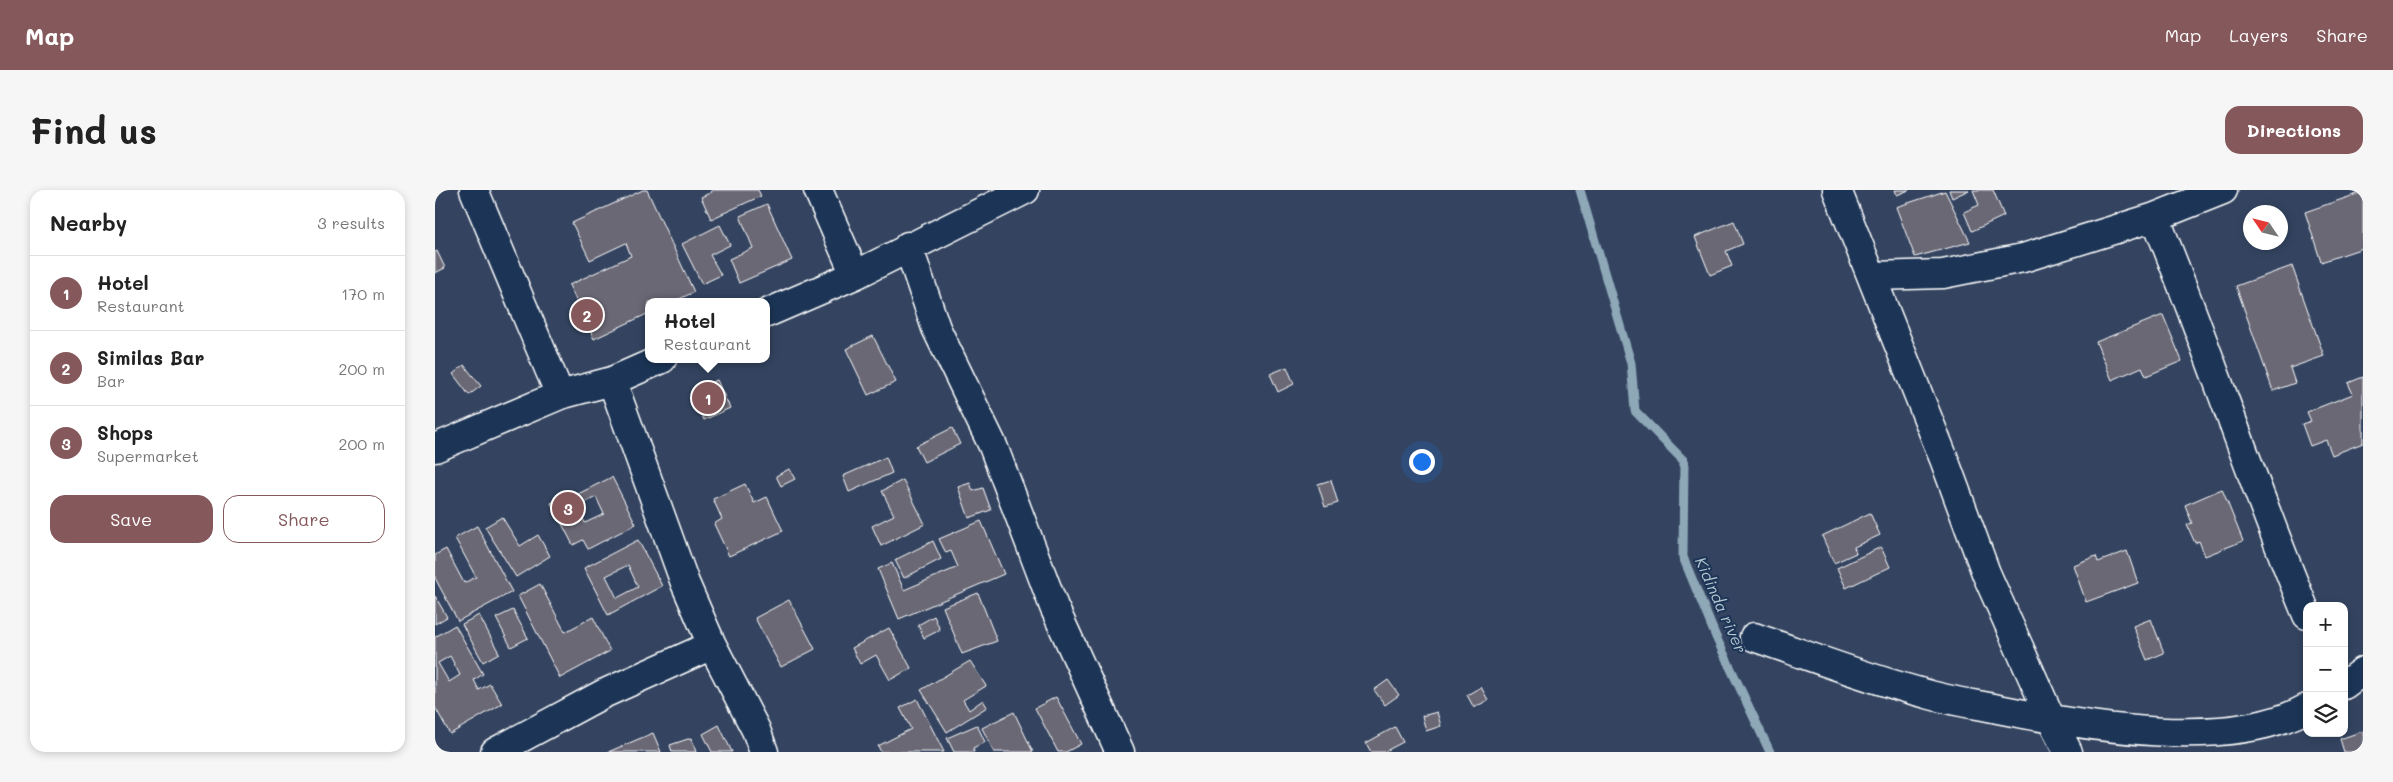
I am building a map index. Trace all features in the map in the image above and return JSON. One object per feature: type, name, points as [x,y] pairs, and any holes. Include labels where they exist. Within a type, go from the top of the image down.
[{"type":"street","points":[[474,190],[561,395]]},
{"type":"street","points":[[819,190],[855,275]]},
{"type":"street","points":[[770,312],[855,275],[909,246],[1025,190]]},
{"type":"street","points":[[1837,190],[1873,276],[1983,564],[2051,719],[2069,752]]},
{"type":"street","points":[[1873,276],[1943,274],[2023,258],[2155,217],[2223,190]]},
{"type":"street","points":[[2155,217],[2193,309],[2284,561],[2303,606]]},
{"type":"street","points":[[909,246],[936,328],[993,446],[1054,607],[1120,752]]},
{"type":"street","points":[[435,448],[561,395],[612,381],[652,363]]},
{"type":"street","points":[[612,381],[654,500],[712,645],[756,730],[764,752]]},
{"type":"street","points":[[1755,637],[1928,695],[2051,719],[2159,733],[2251,728],[2303,709]]},
{"type":"street","points":[[495,752],[603,694],[712,645]]},
{"type":"street","points":[[2348,682],[2363,671]]},
{"type":"building","points":[[643,190],[647,190],[694,292],[681,298],[645,298],[645,315],[594,339],[569,285],[631,256],[626,243],[590,260],[572,223]]},
{"type":"building","points":[[711,190],[758,190],[761,196],[711,219],[701,197],[712,192]]},
{"type":"building","points":[[1895,190],[1909,190],[1897,195]]},
{"type":"building","points":[[1949,190],[1969,190],[1952,198]]},
{"type":"building","points":[[1973,190],[1993,190],[2004,216],[1972,231],[1964,212],[1979,205]]},
{"type":"building","points":[[1945,191],[1970,242],[1915,257],[1896,207]]},
{"type":"building","points":[[2363,192],[2363,248],[2321,262],[2305,212]]},
{"type":"building","points":[[767,204],[792,260],[739,283],[729,259],[753,248],[740,216]]},
{"type":"building","points":[[1734,221],[1743,244],[1726,251],[1732,266],[1710,275],[1695,237]]},
{"type":"building","points":[[720,225],[730,245],[710,255],[721,275],[702,284],[682,244]]},
{"type":"building","points":[[437,251],[445,268],[435,273],[435,252]]},
{"type":"building","points":[[2292,266],[2324,356],[2290,368],[2295,383],[2273,391],[2236,286]]},
{"type":"building","points":[[2163,315],[2182,361],[2146,376],[2142,367],[2112,380],[2096,342]]},
{"type":"building","points":[[873,336],[896,382],[868,395],[846,349]]},
{"type":"building","points":[[464,365],[481,386],[469,395],[453,374]]},
{"type":"building","points":[[1287,367],[1294,384],[1278,392],[1270,374]]},
{"type":"building","points":[[2363,377],[2363,443],[2332,455],[2326,440],[2310,446],[2302,424],[2311,421],[2307,412],[2353,394],[2348,383]]},
{"type":"building","points":[[717,380],[730,408],[704,420],[691,392]]},
{"type":"building","points":[[952,428],[960,444],[924,462],[916,446]]},
{"type":"building","points":[[886,457],[892,473],[849,492],[843,476]]},
{"type":"building","points":[[789,469],[795,479],[781,486],[776,476]]},
{"type":"building","points":[[612,477],[636,524],[588,549],[583,540],[573,545],[551,503],[570,494],[572,497]],"holes":[[[596,497],[604,514],[585,523],[577,507]]]},
{"type":"building","points":[[903,480],[925,524],[881,546],[872,526],[894,515],[882,491]]},
{"type":"building","points":[[1331,480],[1338,503],[1325,507],[1318,484]]},
{"type":"building","points":[[970,483],[973,491],[983,488],[991,510],[969,518],[958,487]]},
{"type":"building","points":[[745,484],[754,503],[767,497],[783,531],[729,556],[714,524],[722,519],[713,499]]},
{"type":"building","points":[[2222,489],[2243,541],[2205,556],[2199,541],[2195,543],[2187,525],[2192,523],[2185,505]]},
{"type":"building","points":[[1870,513],[1880,535],[1854,547],[1856,553],[1834,563],[1822,536]]},
{"type":"building","points":[[502,517],[520,546],[538,535],[550,556],[516,577],[485,527]]},
{"type":"building","points":[[981,521],[1004,574],[899,619],[878,569],[892,563],[904,590],[958,567],[951,551],[946,553],[939,539]]},
{"type":"building","points":[[477,526],[512,592],[458,621],[435,578],[435,555],[446,549],[464,583],[476,577],[455,538]]},
{"type":"building","points":[[638,540],[662,586],[608,615],[584,568]],"holes":[[[628,565],[638,587],[617,598],[606,576]]]},
{"type":"building","points":[[933,541],[941,559],[904,578],[895,560]]},
{"type":"building","points":[[1881,547],[1890,567],[1846,588],[1837,568]]},
{"type":"building","points":[[2127,551],[2138,583],[2086,602],[2073,565],[2096,556],[2098,562]]},
{"type":"building","points":[[540,584],[565,632],[593,617],[610,651],[560,678],[518,596]]},
{"type":"building","points":[[978,593],[997,641],[962,654],[943,607]]},
{"type":"building","points":[[435,596],[447,617],[435,624]]},
{"type":"building","points":[[789,600],[815,649],[781,667],[755,618]]},
{"type":"building","points":[[513,610],[528,638],[511,647],[496,618]]},
{"type":"building","points":[[479,615],[499,653],[483,662],[462,624]]},
{"type":"building","points":[[934,616],[940,630],[924,638],[918,625]]},
{"type":"building","points":[[2151,619],[2164,653],[2147,660],[2133,626]]},
{"type":"building","points":[[455,625],[483,674],[474,680],[479,690],[490,684],[502,704],[450,734],[435,707],[435,637]],"holes":[[[450,656],[460,675],[449,682],[438,663]]]},
{"type":"building","points":[[889,628],[911,668],[890,680],[876,655],[860,664],[852,648]]},
{"type":"building","points":[[970,661],[986,686],[963,700],[969,710],[983,700],[987,707],[947,732],[921,690]]},
{"type":"building","points":[[1388,680],[1399,695],[1385,705],[1374,690]]},
{"type":"building","points":[[1481,687],[1488,700],[1474,708],[1467,695]]},
{"type":"building","points":[[1056,697],[1081,744],[1066,752],[1058,752],[1035,708]]},
{"type":"building","points":[[917,699],[944,752],[881,752],[878,746],[911,729],[900,708]]},
{"type":"building","points":[[1014,712],[1033,752],[994,752],[982,728]]},
{"type":"building","points":[[1437,712],[1441,726],[1426,731],[1422,716]]},
{"type":"building","points":[[719,725],[732,752],[712,752],[703,734]]},
{"type":"building","points":[[977,725],[985,742],[973,748],[974,752],[954,752],[947,738]]},
{"type":"building","points":[[1395,727],[1403,742],[1384,752],[1371,752],[1366,743]]},
{"type":"building","points":[[2363,731],[2363,752],[2344,752],[2340,739]]},
{"type":"building","points":[[653,733],[661,752],[608,752]]},
{"type":"building","points":[[691,738],[696,752],[672,752],[670,745]]},
{"type":"waterway","name":"Kidinda river","points":[[1580,190],[1631,363],[1635,411],[1684,461],[1683,557],[1716,637],[1770,752]]},
{"type":"place","name":"Similas Bar","points":[[587,315]]},
{"type":"place","name":"Hotel","points":[[708,398]]},
{"type":"place","name":"Shops","points":[[568,508]]}]
